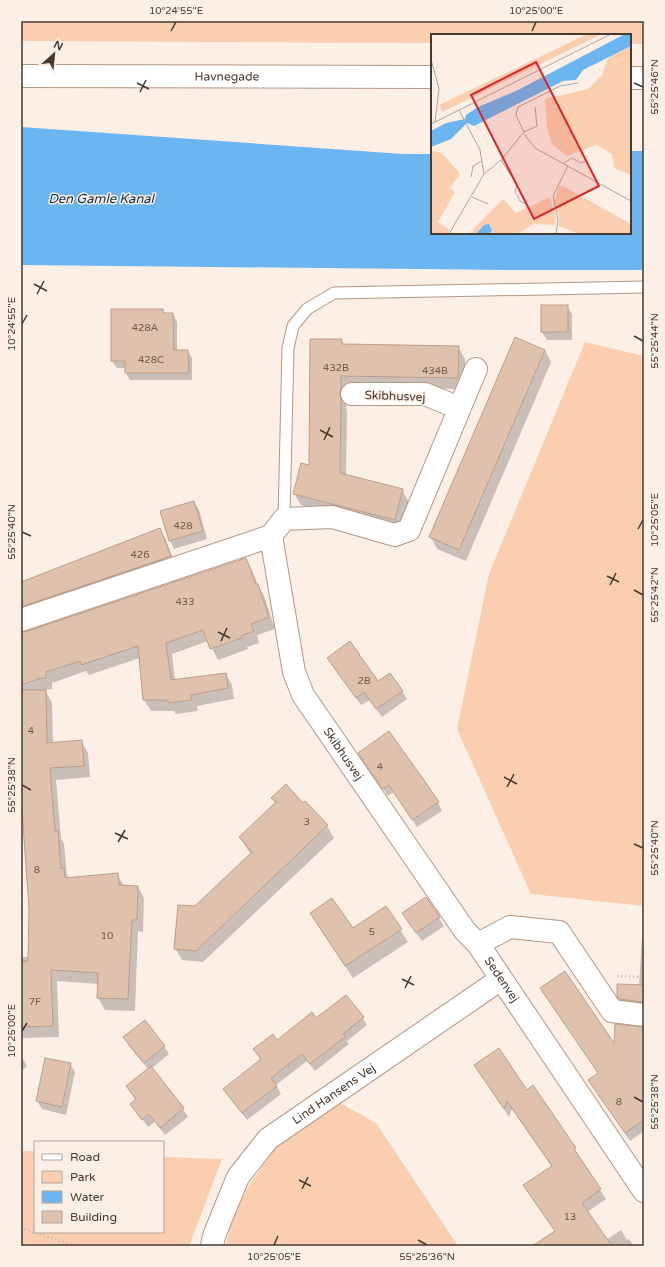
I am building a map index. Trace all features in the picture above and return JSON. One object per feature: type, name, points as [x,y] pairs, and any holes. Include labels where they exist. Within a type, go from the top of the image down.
[{"type":"street","name":"Havnegade","points":[[21,76],[431,77]]},
{"type":"street","points":[[631,78],[644,78]]},
{"type":"street","points":[[21,620],[271,536],[284,519],[332,517],[395,535],[409,530],[476,369]]},
{"type":"street","name":"Skibhusvej","points":[[352,394],[425,394],[459,408]]},
{"type":"street","name":"Skibhusvej","points":[[271,536],[294,672],[304,695],[465,931],[478,944]]},
{"type":"street","name":"Sedenvej","points":[[644,1015],[612,1011],[560,932],[510,926],[478,944],[644,1192]]},
{"type":"street","name":"Lind Hansens Vej","points":[[212,1246],[214,1236],[238,1177],[268,1139],[501,979]]},
{"type":"lane","points":[[284,519],[288,348],[293,326],[306,309],[334,293],[644,287]]},
{"type":"path","points":[[21,1228],[34,1232]]},
{"type":"path","points":[[36,1233],[75,1246]]},
{"type":"green space","points":[[21,21],[644,21],[644,44],[631,44],[631,34],[431,34],[431,43],[21,41]]},
{"type":"green space","points":[[585,342],[644,356],[644,906],[531,894],[457,729],[489,574]]},
{"type":"green space","points":[[340,1103],[376,1123],[458,1246],[226,1246],[232,1217],[249,1185],[276,1147]]},
{"type":"green space","points":[[21,1151],[34,1151],[34,1233],[164,1233],[164,1157],[222,1159],[189,1246],[21,1246]]},
{"type":"water","name":"Den Gamle Kanal","points":[[21,127],[403,154],[431,154],[431,234],[631,234],[631,151],[644,151],[644,270],[21,265]]},
{"type":"building","points":[[541,305],[568,305],[568,332],[541,332]]},
{"type":"building","points":[[111,309],[163,309],[163,313],[173,313],[174,350],[188,350],[189,373],[125,373],[125,361],[111,361]]},
{"type":"building","points":[[515,337],[545,350],[459,550],[429,537]]},
{"type":"building","points":[[310,339],[342,339],[342,344],[459,346],[458,378],[341,376],[340,473],[403,489],[395,520],[293,494],[301,463],[309,465]]},
{"type":"building","points":[[194,501],[203,531],[169,541],[160,511]]},
{"type":"building","points":[[160,528],[171,556],[21,607],[21,582]]},
{"type":"building","points":[[246,558],[256,584],[258,584],[269,617],[251,624],[254,631],[241,636],[242,638],[210,649],[203,630],[166,643],[171,680],[226,673],[228,688],[191,695],[192,700],[168,703],[168,700],[143,700],[138,646],[81,665],[80,661],[46,672],[46,678],[41,678],[21,685],[21,632],[25,632]]},
{"type":"building","points":[[350,641],[360,655],[359,656],[378,681],[390,673],[403,691],[376,709],[364,692],[356,698],[327,658]]},
{"type":"building","points":[[21,690],[46,690],[47,743],[82,740],[84,766],[50,768],[55,831],[58,831],[61,869],[64,868],[65,878],[118,873],[119,885],[138,886],[137,920],[132,920],[128,999],[97,998],[98,973],[51,970],[53,1026],[21,1027],[21,961],[28,961],[29,909],[21,796]]},
{"type":"building","points":[[389,731],[439,802],[412,820],[389,785],[383,789],[358,753]]},
{"type":"building","points":[[286,784],[303,803],[305,801],[328,825],[196,951],[174,949],[178,905],[195,906],[252,852],[239,837],[276,802],[271,798]]},
{"type":"building","points":[[426,897],[440,917],[416,933],[402,913]]},
{"type":"building","points":[[332,898],[353,928],[386,906],[402,929],[345,966],[310,913]]},
{"type":"building","points":[[565,971],[614,1043],[615,1024],[644,1027],[644,1120],[625,1133],[588,1080],[598,1073],[540,988]]},
{"type":"building","points":[[617,984],[644,985],[644,1002],[619,999],[617,995]]},
{"type":"building","points":[[346,995],[364,1017],[343,1034],[346,1036],[310,1064],[302,1054],[271,1078],[277,1086],[242,1113],[223,1089],[261,1059],[253,1049],[273,1034],[277,1040],[312,1012],[316,1018]]},
{"type":"building","points":[[145,1020],[165,1046],[144,1063],[123,1037]]},
{"type":"building","points":[[499,1048],[527,1090],[533,1085],[576,1148],[574,1149],[601,1189],[582,1203],[612,1246],[532,1246],[555,1231],[523,1185],[552,1166],[507,1101],[504,1109],[474,1065]]},
{"type":"building","points":[[45,1058],[71,1063],[62,1107],[36,1101]]},
{"type":"building","points":[[151,1066],[184,1108],[160,1128],[149,1114],[142,1120],[130,1104],[136,1099],[126,1086]]}]
